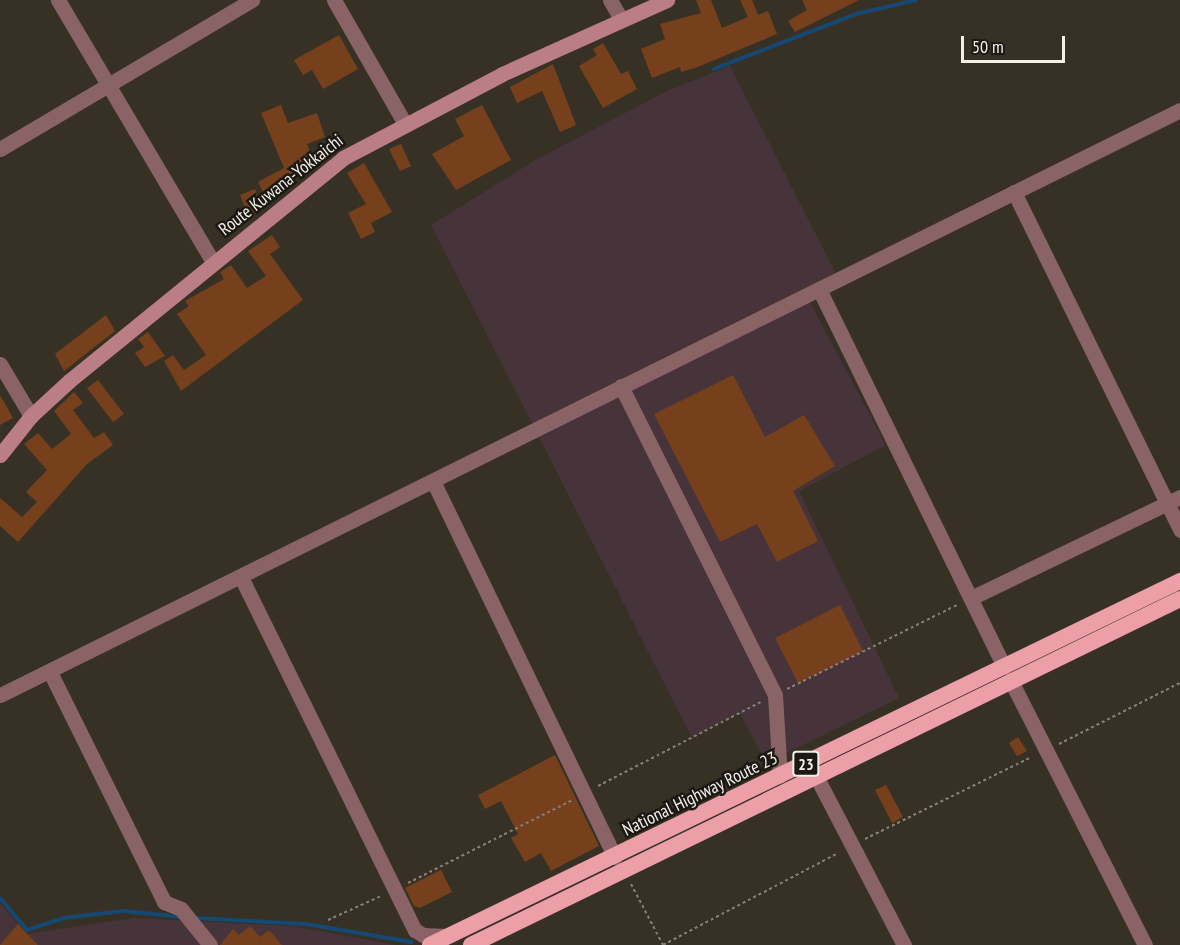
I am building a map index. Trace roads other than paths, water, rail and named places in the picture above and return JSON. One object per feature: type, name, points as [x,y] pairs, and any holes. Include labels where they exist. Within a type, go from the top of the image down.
[{"type":"highway","name":"National Highway Route 23","points":[[430,945],[816,776],[1180,581]]},
{"type":"highway","name":"National Highway Route 23","points":[[471,945],[780,776],[1180,599]]},
{"type":"main road","name":"Route Kuwana-Yokkaichi","points":[[0,455],[31,416],[213,262],[343,158],[405,124],[621,19],[667,0]]},
{"type":"street","points":[[58,0],[213,262]]},
{"type":"street","points":[[0,149],[252,0]]},
{"type":"street","points":[[334,0],[405,124]]},
{"type":"street","points":[[610,0],[621,19]]},
{"type":"street","points":[[0,695],[1180,110]]},
{"type":"street","points":[[1014,192],[1174,500],[1180,530]]},
{"type":"street","points":[[819,290],[973,597],[1008,674],[1048,749],[1145,945]]},
{"type":"street","points":[[0,364],[31,416]]},
{"type":"street","points":[[621,386],[775,695],[780,776]]},
{"type":"street","points":[[433,481],[620,863]]},
{"type":"street","points":[[973,597],[1174,500]]},
{"type":"street","points":[[241,577],[415,930],[423,935],[448,936]]},
{"type":"street","points":[[50,672],[164,902],[187,917],[210,945]]},
{"type":"street","points":[[816,776],[855,844],[904,945]]},
{"type":"waterway","points":[[714,69],[856,14],[916,0]]},
{"type":"waterway","points":[[0,898],[27,930],[63,918],[124,911],[181,917]]},
{"type":"waterway","points":[[195,918],[306,924],[411,942]]}]
